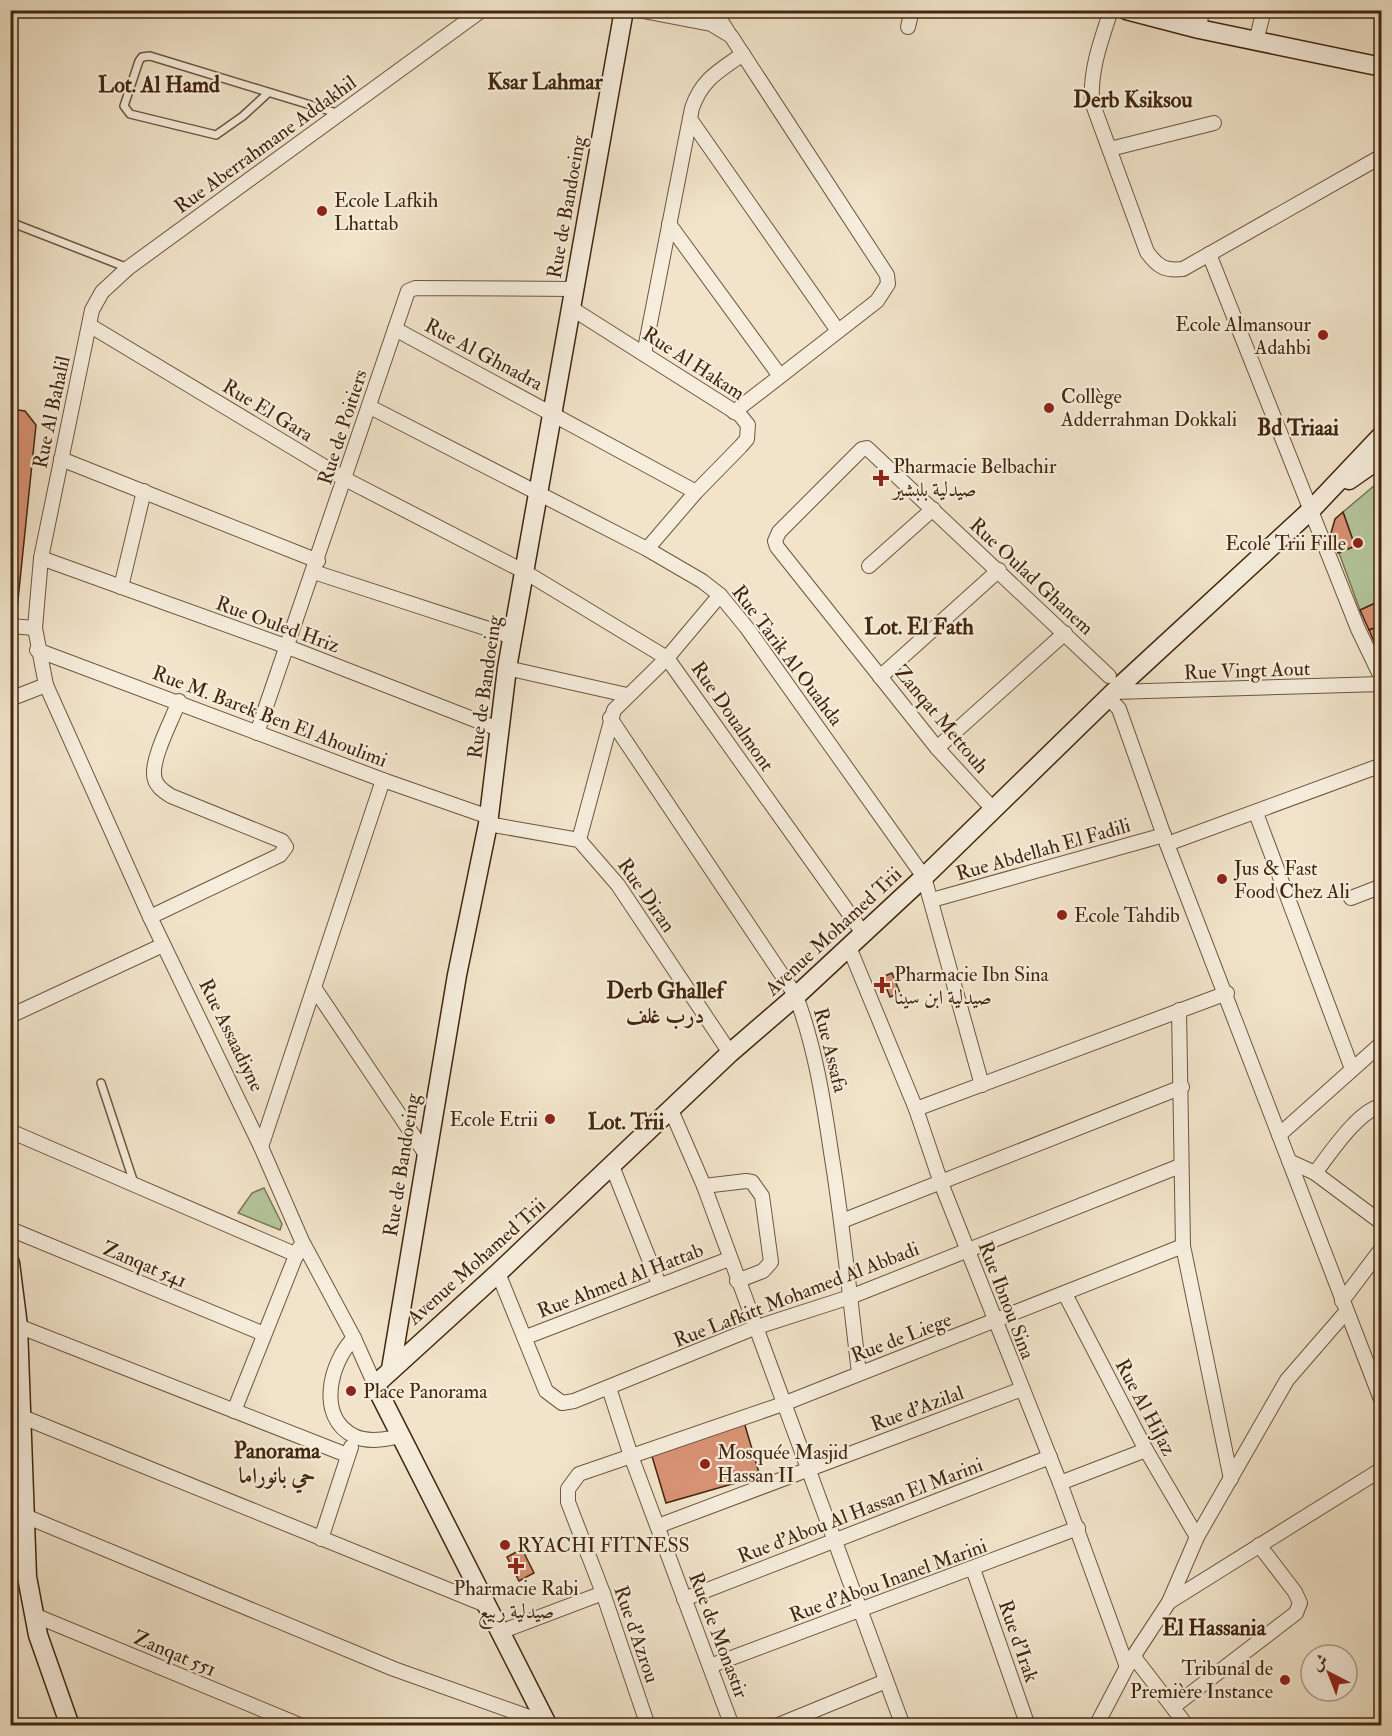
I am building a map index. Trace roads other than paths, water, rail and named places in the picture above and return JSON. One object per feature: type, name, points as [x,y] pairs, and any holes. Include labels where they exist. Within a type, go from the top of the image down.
[{"type":"street","name":"Rue Aberrahmane Addakhil","points":[[89,325],[92,310],[102,292],[128,267],[482,10]]},
{"type":"street","name":"Rue de Bandoeing","points":[[391,1369],[425,1153],[457,975],[489,820],[507,668],[540,495],[624,10]]},
{"type":"street","points":[[638,10],[711,24],[731,36]]},
{"type":"street","points":[[714,10],[887,275],[888,285],[877,302],[734,412]]},
{"type":"street","points":[[908,27],[912,10]]},
{"type":"street","points":[[1111,10],[1095,57],[1091,83],[1092,102],[1147,252],[1156,264],[1169,271],[1183,269],[1382,156]]},
{"type":"street","points":[[1126,10],[1199,29],[1382,67]]},
{"type":"street","points":[[1199,29],[1202,10]]},
{"type":"street","points":[[1257,40],[1264,10]]},
{"type":"street","points":[[644,354],[690,118],[698,91],[706,81],[743,54]]},
{"type":"street","points":[[690,118],[838,331]]},
{"type":"street","points":[[1110,149],[1214,123]]},
{"type":"street","points":[[669,224],[780,376]]},
{"type":"street","points":[[1209,254],[1313,507],[1358,629],[1382,679]]},
{"type":"street","name":"Rue de Poitiers","points":[[257,733],[316,567],[407,293],[412,288],[574,290]]},
{"type":"street","name":"Rue Al Hakam","points":[[571,308],[734,412],[748,425],[747,439],[696,492],[647,549]]},
{"type":"street","name":"Rue Al Bahalil","points":[[46,685],[37,650],[35,628],[41,558],[89,325]]},
{"type":"street","name":"Rue El Gara","points":[[89,325],[345,479],[525,572]]},
{"type":"street","name":"Rue Al Ghnadra","points":[[395,329],[696,492]]},
{"type":"street","name":"Rue Tarik Al Ouahda","points":[[370,407],[647,549],[720,595],[754,637],[924,877],[982,1085]]},
{"type":"street","name":"Avenue Mohamed Trii","points":[[375,1384],[498,1273],[730,1053],[796,996],[924,877],[1111,689],[1313,507],[1382,435]]},
{"type":"street","name":"Rue Oulad Ghanem","points":[[775,541],[779,532],[864,447],[1065,633],[1111,689],[1166,840],[1227,993],[1344,1307],[1382,1402]]},
{"type":"street","name":"Avenue Mohamed Trii","points":[[1313,507],[1382,457]]},
{"type":"street","points":[[61,459],[144,491],[316,567],[513,637]]},
{"type":"street","points":[[121,587],[144,491]]},
{"type":"street","points":[[869,566],[933,509]]},
{"type":"street","name":"Zanqat Mettouh","points":[[775,541],[777,548],[937,748],[992,808]]},
{"type":"street","name":"Rue Ouled Hriz","points":[[41,558],[288,647],[501,730]]},
{"type":"street","points":[[880,676],[999,570]]},
{"type":"street","name":"Rue Doualmont","points":[[525,572],[667,658],[863,933]]},
{"type":"street","points":[[489,820],[579,840],[610,718],[627,695],[667,658],[720,595]]},
{"type":"street","points":[[10,626],[35,628]]},
{"type":"street","points":[[937,748],[1065,633]]},
{"type":"street","name":"Rue M. Barek Ben El Ahoulimi","points":[[37,650],[179,701],[257,733],[489,820]]},
{"type":"street","points":[[507,668],[627,695]]},
{"type":"street","name":"Rue Vingt Aout","points":[[1111,689],[1382,684]]},
{"type":"street","points":[[10,699],[46,685]]},
{"type":"street","name":"Rue Assaadiyne","points":[[46,685],[150,917],[261,1147],[302,1241],[354,1338],[383,1401],[547,1724]]},
{"type":"street","points":[[150,917],[280,855],[286,847],[282,841],[161,790],[154,775],[156,763],[179,701]]},
{"type":"street","name":"Rue Assafa","points":[[610,718],[796,996],[817,1061],[842,1221],[859,1373]]},
{"type":"street","name":"Rue Abdellah El Fadili","points":[[932,900],[1166,840],[1256,813],[1382,765]]},
{"type":"street","points":[[261,1147],[383,780]]},
{"type":"street","points":[[1256,813],[1352,1069]]},
{"type":"street","name":"Rue Diran","points":[[579,840],[618,885],[730,1053]]},
{"type":"street","points":[[1351,897],[1382,886]]},
{"type":"street","points":[[10,1016],[163,945]]},
{"type":"street","name":"Rue Ibnou Sina","points":[[849,947],[916,1109],[967,1250],[1131,1662],[1188,1725]]},
{"type":"street","points":[[315,989],[425,1153]]},
{"type":"street","points":[[916,1109],[1227,993]]},
{"type":"street","points":[[1179,1010],[1183,1246],[1230,1479]]},
{"type":"street","points":[[1279,1135],[1382,1043]]},
{"type":"street","points":[[842,1221],[1182,1086]]},
{"type":"street","points":[[1314,1173],[1360,1118],[1372,1107],[1382,1106]]},
{"type":"street","points":[[671,1110],[704,1186],[754,1328],[836,1540],[859,1612],[903,1725]]},
{"type":"street","points":[[10,1131],[297,1255]]},
{"type":"street","points":[[1289,1161],[1314,1173],[1382,1223]]},
{"type":"street","points":[[612,1166],[659,1284]]},
{"type":"street","name":"Rue Lafkitt Mohamed Al Abbadi","points":[[498,1273],[526,1337],[546,1391],[562,1403],[609,1388],[754,1328],[850,1297],[1180,1166]]},
{"type":"street","points":[[704,1186],[752,1182],[762,1196],[771,1262],[763,1271],[737,1281]]},
{"type":"street","name":"Zanqat 541","points":[[10,1229],[264,1334]]},
{"type":"street","points":[[234,1411],[302,1241]]},
{"type":"street","name":"Rue de Liege","points":[[631,1456],[783,1404],[1183,1246]]},
{"type":"street","points":[[1096,1725],[1131,1662],[1169,1602],[1197,1537],[1287,1380],[1344,1307],[1382,1248]]},
{"type":"street","name":"Rue Ahmed Al Hattab","points":[[526,1337],[729,1258]]},
{"type":"street","points":[[10,1263],[18,1326],[27,1577],[34,1615],[70,1725]]},
{"type":"street","name":"Rue Al HiJaz","points":[[1065,1294],[1146,1450],[1197,1537]]},
{"type":"street","points":[[18,1326],[347,1455]]},
{"type":"street","points":[[354,1338],[344,1348],[335,1364],[331,1380],[336,1416],[343,1428],[356,1437],[384,1439],[401,1436]]},
{"type":"street","name":"Rue de Monastir","points":[[609,1388],[631,1456],[732,1725]]},
{"type":"street","name":"Rue d'Azilal","points":[[658,1526],[1022,1389]]},
{"type":"street","points":[[20,1416],[486,1605]]},
{"type":"street","points":[[321,1539],[347,1455],[356,1437]]},
{"type":"street","points":[[1060,1483],[1146,1450]]},
{"type":"street","name":"Rue d'Azrou","points":[[631,1456],[579,1474],[568,1489],[574,1523],[603,1593],[648,1725]]},
{"type":"street","name":"Rue d'Abou Al Hassan El Marini","points":[[684,1599],[1050,1457]]},
{"type":"street","points":[[1169,1602],[1382,1469]]},
{"type":"street","points":[[25,1516],[394,1669],[547,1724]]},
{"type":"street","name":"Rue d'Abou Inanel Marini","points":[[710,1666],[1078,1528]]},
{"type":"street","points":[[1173,1707],[1296,1613],[1300,1603],[1295,1592],[1259,1545]]},
{"type":"street","name":"Rue d'Irak","points":[[973,1569],[1028,1725]]},
{"type":"street","points":[[500,1632],[603,1593]]},
{"type":"street","name":"Zanqat 551","points":[[34,1615],[302,1725]]},
{"type":"street","points":[[776,1725],[886,1681]]},
{"type":"lane","points":[[268,93],[243,116],[216,135],[130,114],[124,106],[139,61],[146,56],[340,114]]},
{"type":"lane","points":[[10,222],[128,267]]},
{"type":"lane","points":[[101,1083],[135,1185]]},
{"type":"place","name":"Ecole Lafkih Lhattab","points":[[322,211]]},
{"type":"place","name":"Ecole Almansour Adahbi","points":[[1323,335]]},
{"type":"place","name":"Collège Adderrahman Dokkali","points":[[1049,408]]},
{"type":"place","name":"Pharmacie Belbachir صيدلية بلبشير","points":[[881,478]]},
{"type":"place","name":"Ecole Trii Fille","points":[[1358,543]]},
{"type":"place","name":"Jus & Fast Food Chez Ali","points":[[1222,879]]},
{"type":"place","name":"Ecole Tahdib","points":[[1062,915]]},
{"type":"place","name":"Pharmacie Ibn Sina صيدلية ابن سينا","points":[[882,985]]},
{"type":"place","name":"Ecole Etrii","points":[[550,1119]]},
{"type":"place","name":"Place Panorama","points":[[351,1391]]},
{"type":"place","name":"Mosquée Masjid Hassan II","points":[[705,1464]]},
{"type":"place","name":"RYACHI FITNESS","points":[[505,1545]]},
{"type":"place","name":"Pharmacie Rabi صيدلية ربيع","points":[[516,1566]]},
{"type":"place","name":"Tribunal de Première Instance","points":[[1285,1680]]},
{"type":"district","name":"Ksar Lahmar","points":[[545,81]]},
{"type":"district","name":"Lot. Al Hamd","points":[[159,84]]},
{"type":"district","name":"Derb Ksiksou","points":[[1133,99]]},
{"type":"district","name":"Bd Triaai","points":[[1298,427]]},
{"type":"district","name":"Lot. El Fath","points":[[919,626]]},
{"type":"district","name":"Derb Ghallef درب غلف","points":[[665,1002]]},
{"type":"district","name":"Lot. Trii","points":[[626,1121]]},
{"type":"district","name":"Panorama حي بانوراما","points":[[277,1462]]},
{"type":"district","name":"El Hassania","points":[[1214,1627]]}]
